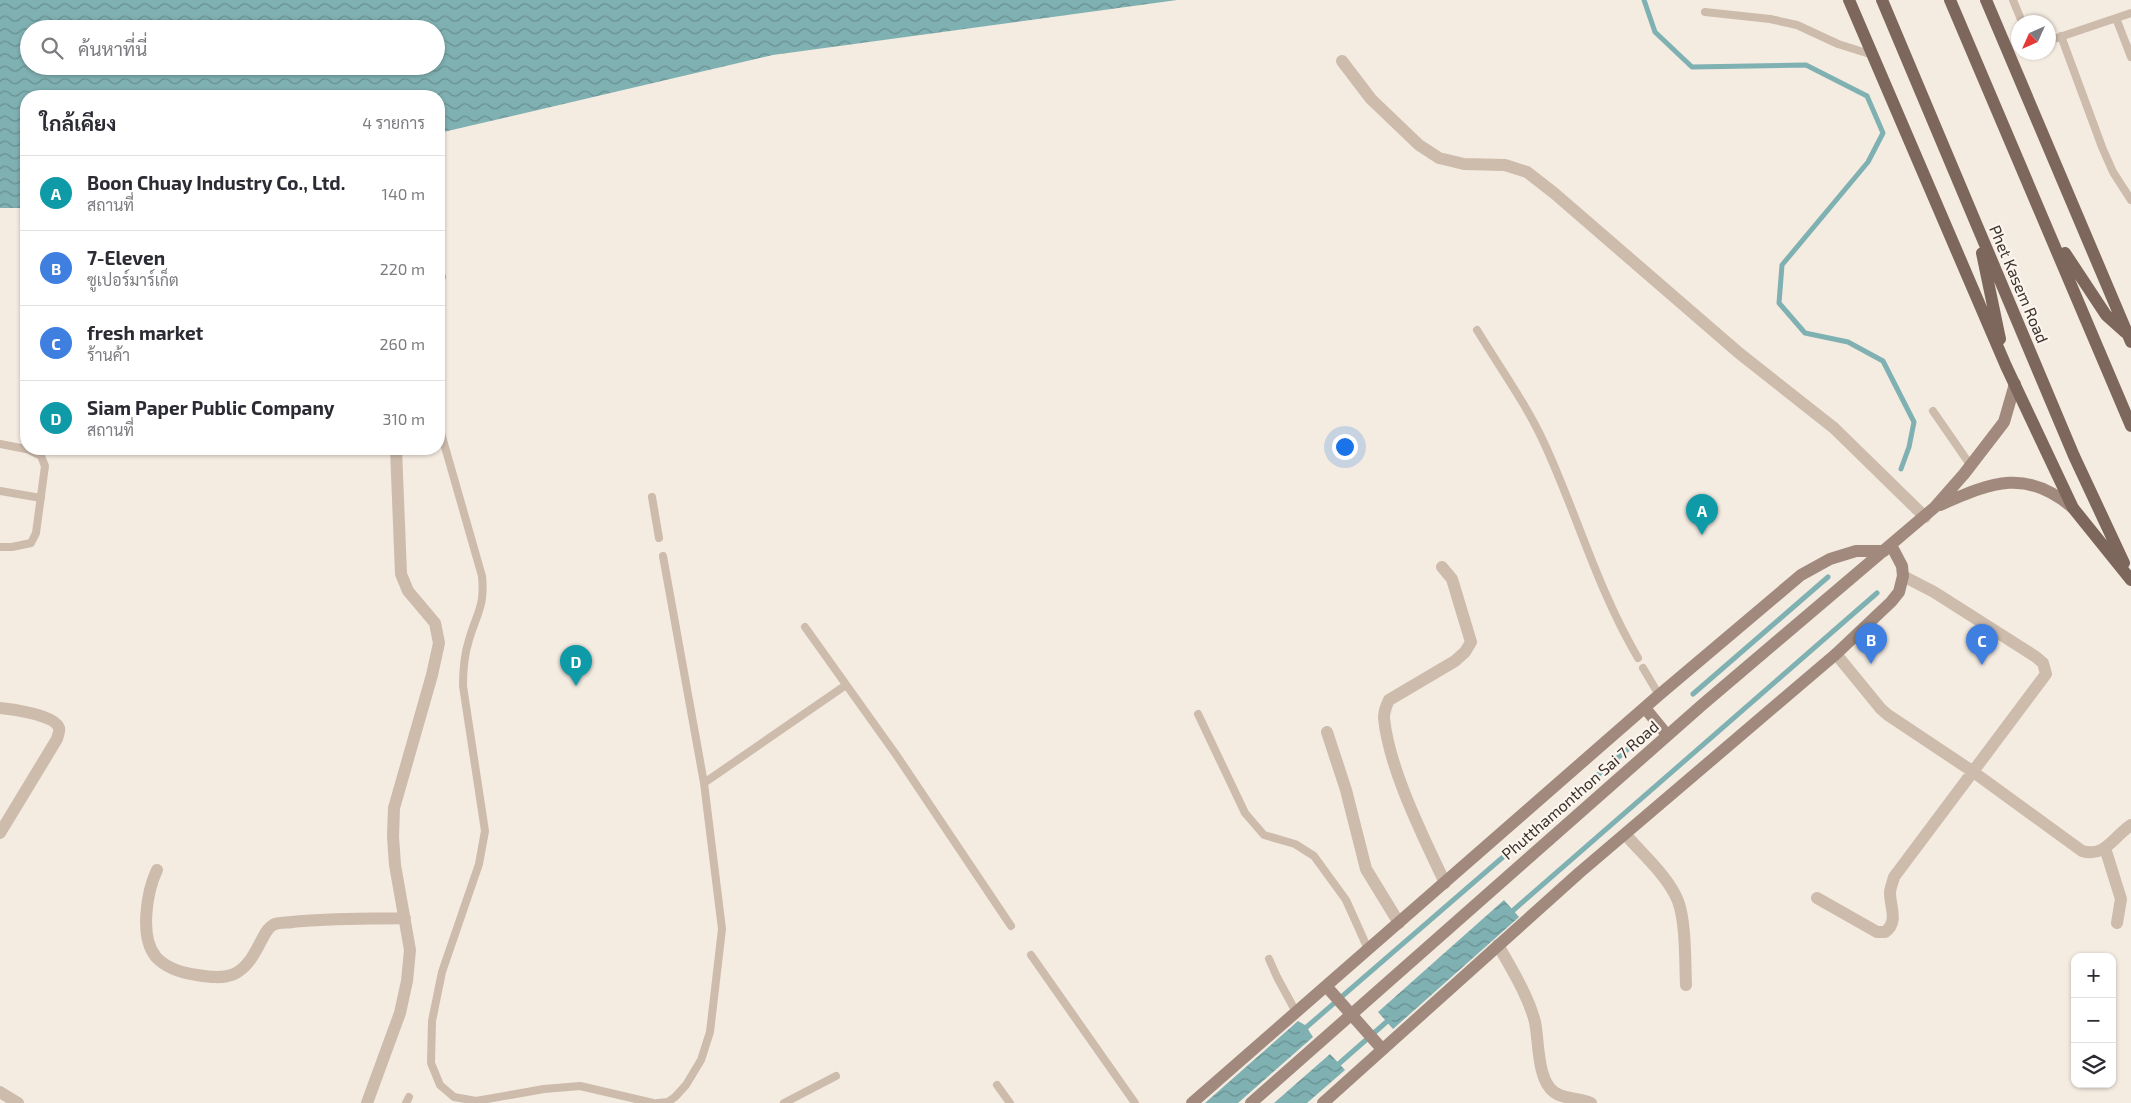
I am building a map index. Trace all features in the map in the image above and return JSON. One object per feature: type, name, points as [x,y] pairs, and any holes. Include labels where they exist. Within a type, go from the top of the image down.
[{"type":"main road","points":[[1849,0],[2006,366],[2073,508],[2131,579]]},
{"type":"main road","name":"Phet Kasem Road","points":[[1882,0],[2074,456],[2131,579]]},
{"type":"main road","points":[[1950,0],[2131,426]]},
{"type":"main road","points":[[1986,0],[2011,48]]},
{"type":"main road","points":[[2016,60],[2129,338]]},
{"type":"main road","points":[[2045,221],[2094,299],[2106,315],[2129,338]]},
{"type":"main road","points":[[1978,231],[2006,366]]},
{"type":"main road","name":"Phutthamonthon Sai 7 Road","points":[[1251,1103],[1668,735],[1936,507],[1971,466],[2004,422],[2015,384]]},
{"type":"main road","name":"Phutthamonthon Sai 7 Road","points":[[1936,507],[1980,488],[2006,482],[2028,483],[2043,488],[2057,494],[2073,508]]},
{"type":"main road","points":[[1192,1103],[1659,695],[1801,575],[1830,559],[1856,551],[1887,548],[1902,566],[1903,576],[1899,592],[1891,602],[1836,654],[1498,945],[1323,1103]]},
{"type":"main road","points":[[1645,708],[1668,735]]},
{"type":"main road","points":[[1326,986],[1382,1049]]},
{"type":"street","points":[[1342,61],[1377,105],[1420,145],[1439,158],[1464,164],[1505,165],[1527,172],[1646,270],[1739,352],[1834,428],[1925,517]]},
{"type":"street","points":[[367,1103],[400,1013],[405,989],[410,950],[395,865],[393,837],[394,808],[432,675],[439,643],[436,623],[408,591],[401,574],[396,455]]},
{"type":"street","points":[[1442,567],[1452,579],[1471,642],[1465,652],[1455,661],[1389,700],[1384,717],[1394,763],[1424,839],[1445,883]]},
{"type":"street","points":[[1817,898],[1877,932],[1886,932],[1892,924],[1890,892],[1894,876],[2046,674],[2046,669],[2036,657],[1934,592],[1903,576]]},
{"type":"street","points":[[1836,654],[1881,709],[1972,771],[2082,851],[2092,854],[2099,852],[2131,825]]},
{"type":"street","points":[[0,708],[51,719],[58,725],[60,730],[57,739],[0,832]]},
{"type":"street","points":[[1326,732],[1346,790],[1366,869],[1399,924]]},
{"type":"street","points":[[1626,835],[1668,884],[1678,902],[1686,985]]},
{"type":"street","points":[[2105,848],[2121,899],[2117,923]]},
{"type":"street","points":[[157,870],[150,887],[147,936],[156,956],[170,967],[182,973],[214,977],[232,975],[246,968],[266,932],[273,924],[305,920],[405,918]]},
{"type":"street","points":[[1498,945],[1520,984],[1534,1022],[1546,1083],[1554,1097],[1562,1096],[1582,1099],[1591,1103]]},
{"type":"street","points":[[0,1092],[18,1103]]},
{"type":"lane","points":[[2013,0],[2019,15]]},
{"type":"lane","points":[[1705,12],[1770,19],[1798,25],[1838,44],[1872,55]]},
{"type":"lane","points":[[2056,38],[2131,13]]},
{"type":"lane","points":[[2116,18],[2131,57]]},
{"type":"lane","points":[[2061,36],[2102,147],[2113,172],[2131,200]]},
{"type":"lane","points":[[1477,330],[1524,406],[1544,444],[1598,581],[1638,658]]},
{"type":"lane","points":[[1933,411],[1971,466]]},
{"type":"lane","points":[[0,444],[20,448]]},
{"type":"lane","points":[[445,447],[482,576],[484,595],[481,609],[468,640],[463,666],[463,686],[485,831],[479,864],[442,972],[432,1021],[431,1063],[440,1084],[454,1097],[476,1100],[544,1089],[580,1086],[653,1103]]},
{"type":"lane","points":[[0,547],[12,547],[31,543],[36,532],[45,466],[39,455]]},
{"type":"lane","points":[[0,490],[41,498]]},
{"type":"lane","points":[[652,497],[659,538]]},
{"type":"lane","points":[[658,1103],[669,1102],[675,1097],[686,1085],[701,1060],[710,1032],[722,929],[704,784],[663,556]]},
{"type":"lane","points":[[805,626],[1011,926]]},
{"type":"lane","points":[[1643,668],[1659,695]]},
{"type":"lane","points":[[704,784],[846,685]]},
{"type":"lane","points":[[1198,714],[1245,813],[1264,835],[1296,844],[1314,856],[1346,900],[1368,949]]},
{"type":"lane","points":[[1031,956],[1135,1103]]},
{"type":"lane","points":[[1269,959],[1296,1012]]},
{"type":"lane","points":[[784,1103],[836,1076]]},
{"type":"lane","points":[[997,1085],[1010,1103]]},
{"type":"water","points":[[0,0],[1177,0],[773,55],[445,132],[445,90],[20,90],[20,208],[0,208]]},
{"type":"water","points":[[1504,900],[1519,917],[1393,1029],[1378,1012]]},
{"type":"water","points":[[1298,1021],[1305,1025],[1313,1037],[1238,1103],[1205,1103]]},
{"type":"water","points":[[1330,1054],[1345,1070],[1307,1103],[1274,1103]]},
{"type":"waterway","points":[[1644,0],[1655,32],[1692,67],[1806,65],[1867,96],[1883,133],[1868,162],[1782,265],[1779,303],[1805,333],[1848,342],[1883,361],[1914,422],[1909,447],[1901,469]]},
{"type":"waterway","points":[[1693,694],[1828,577]]},
{"type":"waterway","points":[[1509,914],[1877,593]]},
{"type":"waterway","points":[[1302,1031],[1629,748]]},
{"type":"waterway","points":[[1334,1068],[1392,1017]]},
{"type":"place","name":"Boon Chuay Industry Co., Ltd.","points":[[1702,535]]},
{"type":"place","name":"7-Eleven","points":[[1871,664]]},
{"type":"place","name":"fresh market","points":[[1982,665]]},
{"type":"place","name":"Siam Paper Public Company","points":[[576,686]]}]
